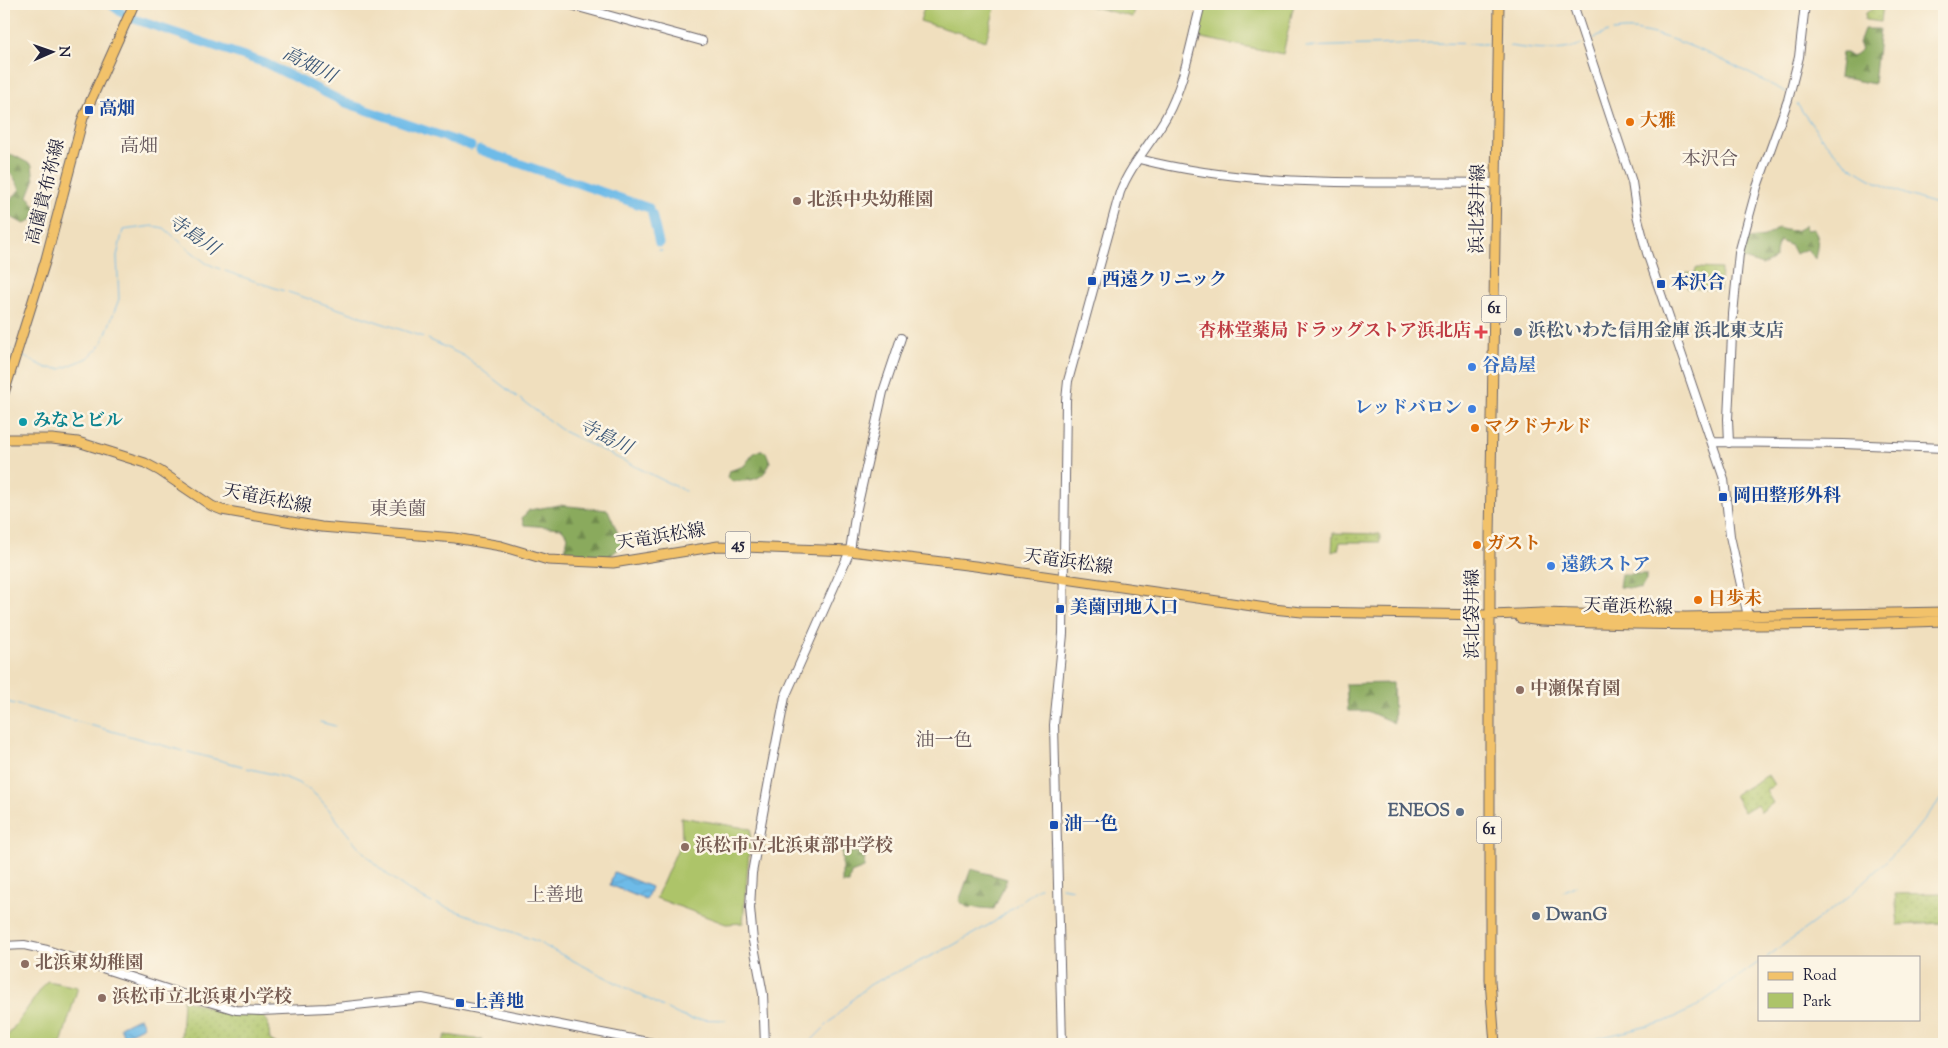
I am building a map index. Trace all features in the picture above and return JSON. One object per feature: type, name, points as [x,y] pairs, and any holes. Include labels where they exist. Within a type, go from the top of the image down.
[{"type":"main road","name":"高薗貴布祢線","points":[[4,393],[46,259],[82,118],[134,4]]},
{"type":"main road","name":"浜北袋井線","points":[[1495,1044],[1490,980],[1490,615],[1499,4]]},
{"type":"main road","name":"天竜浜松線","points":[[4,439],[78,442],[145,463],[212,506],[222,510],[321,527],[464,539],[501,546],[548,560],[613,563],[718,546],[850,551],[1284,610],[1490,615],[1542,613],[1685,617],[1944,612]]},
{"type":"main road","name":"天竜浜松線","points":[[1490,615],[1542,621],[1683,626],[1823,625],[1944,620]]},
{"type":"street","points":[[567,4],[702,41]]},
{"type":"street","points":[[1062,1044],[1054,725],[1062,649],[1066,400],[1069,372],[1119,197],[1125,181],[1166,116],[1176,95],[1201,4]]},
{"type":"street","points":[[1573,4],[1632,182],[1636,215],[1647,253],[1713,442],[1724,479],[1730,536],[1748,616]]},
{"type":"street","points":[[1729,443],[1728,419],[1739,253],[1757,187],[1788,100],[1799,57],[1805,4]]},
{"type":"street","points":[[1139,159],[1202,173],[1267,180],[1496,184]]},
{"type":"street","points":[[765,1044],[763,994],[753,941],[750,908],[752,874],[762,818],[786,697],[850,551],[855,517],[883,392],[901,338]]},
{"type":"street","points":[[1713,442],[1944,448]]},
{"type":"street","points":[[4,946],[24,945],[47,950],[236,1010],[261,1011],[319,1008],[422,998],[658,1044]]},
{"type":"street","points":[[1935,1044],[1944,1043]]},
{"type":"green space","points":[[925,4],[996,4],[986,41],[920,21]]},
{"type":"green space","points":[[1081,4],[1136,4],[1133,17]]},
{"type":"green space","points":[[1206,4],[1294,4],[1283,54],[1197,37]]},
{"type":"green space","points":[[1883,4],[1881,22],[1865,20],[1866,13]]},
{"type":"green space","points":[[1864,29],[1880,29],[1874,84],[1839,77],[1842,53],[1852,57],[1862,49],[1859,43]]},
{"type":"green space","points":[[13,155],[32,165],[34,181],[28,196],[36,208],[33,219],[24,224],[9,216],[4,218],[4,201],[10,201],[20,189],[13,176],[4,169],[4,156]]},
{"type":"green space","points":[[1805,225],[1806,230],[1814,229],[1816,232],[1818,243],[1815,259],[1807,249],[1795,254],[1791,246],[1780,241],[1775,257],[1769,262],[1762,265],[1741,258],[1747,239],[1765,237],[1778,228],[1796,230]]},
{"type":"green space","points":[[1696,268],[1721,269],[1720,290],[1687,288],[1687,272],[1695,273]]},
{"type":"green space","points":[[760,450],[766,452],[770,462],[760,477],[743,481],[731,481],[727,477],[729,471],[744,466],[753,454]]},
{"type":"green space","points":[[559,505],[608,510],[623,545],[606,560],[564,556],[568,536],[561,528],[524,525],[522,518],[529,510]]},
{"type":"green space","points":[[1333,533],[1380,534],[1380,542],[1340,542],[1338,550],[1332,552]]},
{"type":"green space","points":[[1621,574],[1646,574],[1646,580],[1641,589],[1619,587]]},
{"type":"green space","points":[[1393,683],[1394,723],[1367,711],[1348,711],[1346,684]]},
{"type":"green space","points":[[1768,775],[1774,785],[1766,791],[1773,803],[1761,812],[1757,804],[1744,812],[1734,795]]},
{"type":"green space","points":[[681,817],[751,829],[743,923],[726,924],[656,898],[682,839]]},
{"type":"green space","points":[[842,851],[865,853],[864,868],[851,873],[849,883],[842,883]]},
{"type":"green space","points":[[971,869],[1007,879],[994,909],[967,907],[959,901]]},
{"type":"green space","points":[[1942,893],[1944,895],[1944,923],[1898,925],[1895,894]]},
{"type":"green space","points":[[47,981],[78,987],[61,1044],[8,1044],[6,1038]]},
{"type":"green space","points":[[183,999],[225,1013],[262,1014],[268,1022],[270,1040],[277,1044],[193,1044],[181,1038]]},
{"type":"green space","points":[[446,1035],[482,1040],[483,1044],[441,1044]]},
{"type":"green space","points":[[533,1038],[569,1041],[569,1044],[532,1044]]},
{"type":"water","points":[[614,872],[651,887],[646,900],[610,885]]},
{"type":"water","points":[[140,1017],[144,1026],[124,1036],[120,1027]]},
{"type":"waterway","name":"高畑川","points":[[110,4],[122,13]]},
{"type":"waterway","name":"高畑川","points":[[131,18],[265,63],[346,103],[471,146]]},
{"type":"waterway","points":[[1613,31],[1637,30],[1678,41],[1786,92]]},
{"type":"waterway","points":[[1590,40],[1608,32]]},
{"type":"waterway","points":[[1306,47],[1431,43],[1487,44]]},
{"type":"waterway","points":[[1509,46],[1555,50],[1582,44]]},
{"type":"waterway","points":[[1797,104],[1832,150],[1857,171],[1880,184],[1919,199],[1944,206]]},
{"type":"waterway","name":"高畑川","points":[[480,150],[649,208]]},
{"type":"waterway","name":"高畑川","points":[[652,214],[659,243]]},
{"type":"waterway","name":"寺島川","points":[[20,355],[47,368],[61,369],[88,358],[102,344],[119,299],[117,256],[123,230],[153,226],[164,228],[206,263],[220,269]]},
{"type":"waterway","name":"高畑川","points":[[658,250],[662,251]]},
{"type":"waterway","name":"寺島川","points":[[225,271],[284,291]]},
{"type":"waterway","name":"寺島川","points":[[288,292],[423,337]]},
{"type":"waterway","name":"寺島川","points":[[428,339],[464,356],[517,397]]},
{"type":"waterway","name":"寺島川","points":[[4,346],[12,350]]},
{"type":"waterway","name":"寺島川","points":[[520,399],[563,431],[685,491]]},
{"type":"waterway","points":[[4,701],[183,751]]},
{"type":"waterway","points":[[320,722],[335,726]]},
{"type":"waterway","points":[[188,752],[242,766]]},
{"type":"waterway","points":[[247,768],[291,780],[311,791],[323,802],[356,844],[375,864],[407,889],[432,903]]},
{"type":"waterway","points":[[1768,956],[1847,898],[1906,842],[1944,795]]},
{"type":"waterway","points":[[1563,892],[1576,885]]},
{"type":"waterway","points":[[808,1044],[855,997],[871,984],[950,947],[994,922],[1040,887]]},
{"type":"waterway","points":[[1062,887],[1072,889]]},
{"type":"waterway","points":[[437,904],[473,917]]},
{"type":"waterway","points":[[475,918],[539,942]]},
{"type":"waterway","points":[[541,944],[679,1015],[690,1019],[726,1020]]},
{"type":"waterway","points":[[1575,1044],[1664,1022],[1693,1009],[1758,963]]},
{"type":"waterway","points":[[124,1044],[134,1040],[150,1044]]},
{"type":"place","name":"高畑","points":[[89,110]]},
{"type":"place","name":"大雅","points":[[1630,122]]},
{"type":"place","name":"北浜中央幼稚園","points":[[797,201]]},
{"type":"place","name":"西遠クリニック","points":[[1092,281]]},
{"type":"place","name":"本沢合","points":[[1661,284]]},
{"type":"place","name":"杏林堂薬局 ドラッグストア浜北店","points":[[1481,332]]},
{"type":"place","name":"浜松いわた信用金庫 浜北東支店","points":[[1518,332]]},
{"type":"place","name":"谷島屋","points":[[1472,367]]},
{"type":"place","name":"レッドバロン","points":[[1472,409]]},
{"type":"place","name":"みなとビル","points":[[23,422]]},
{"type":"place","name":"マクドナルド","points":[[1475,428]]},
{"type":"place","name":"岡田整形外科","points":[[1723,497]]},
{"type":"place","name":"ガスト","points":[[1477,545]]},
{"type":"place","name":"遠鉄ストア","points":[[1551,566]]},
{"type":"place","name":"日歩未","points":[[1698,600]]},
{"type":"place","name":"美薗団地入口","points":[[1060,609]]},
{"type":"place","name":"中瀬保育園","points":[[1520,690]]},
{"type":"place","name":"ENEOS","points":[[1460,812]]},
{"type":"place","name":"油一色","points":[[1054,825]]},
{"type":"place","name":"浜松市立北浜東部中学校","points":[[685,847]]},
{"type":"place","name":"DwanG","points":[[1536,916]]},
{"type":"place","name":"北浜東幼稚園","points":[[25,964]]},
{"type":"place","name":"浜松市立北浜東小学校","points":[[102,998]]},
{"type":"place","name":"上善地","points":[[460,1003]]},
{"type":"district","name":"高畑","points":[[139,147]]},
{"type":"district","name":"本沢合","points":[[1710,160]]},
{"type":"district","name":"東美薗","points":[[398,510]]},
{"type":"district","name":"油一色","points":[[944,741]]},
{"type":"district","name":"上善地","points":[[555,896]]}]
